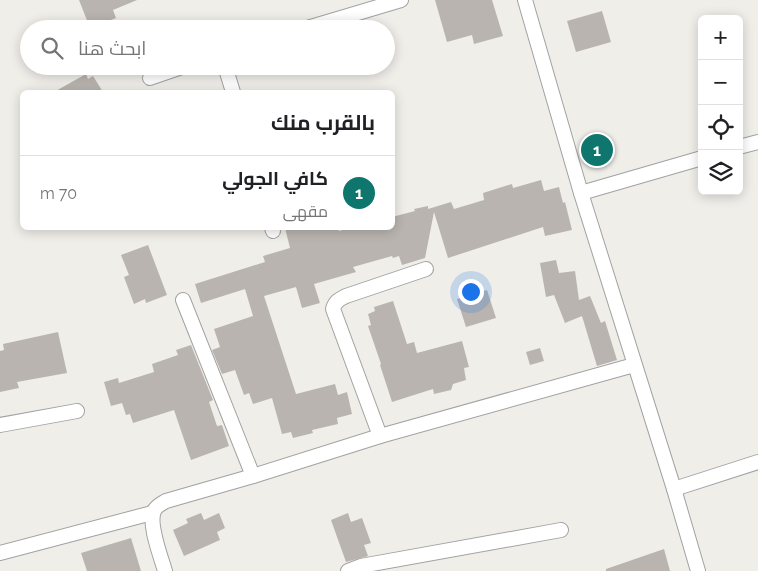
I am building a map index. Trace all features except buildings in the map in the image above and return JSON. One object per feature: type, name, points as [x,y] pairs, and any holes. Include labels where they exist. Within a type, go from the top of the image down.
[{"type":"street","points":[[334,20],[401,0]]},
{"type":"street","points":[[525,0],[581,193],[698,571]]},
{"type":"street","points":[[150,78],[159,75]]},
{"type":"street","points":[[228,75],[232,90]]},
{"type":"street","points":[[743,146],[758,142]]},
{"type":"street","points":[[581,193],[698,159]]},
{"type":"street","points":[[380,436],[333,309],[335,303],[346,296],[426,269]]},
{"type":"street","points":[[183,300],[253,476]]},
{"type":"street","points":[[166,571],[152,524],[152,513],[157,506],[166,501],[380,436],[634,365]]},
{"type":"street","points":[[0,425],[77,411]]},
{"type":"street","points":[[674,489],[758,462]]},
{"type":"street","points":[[0,553],[152,513]]},
{"type":"street","points":[[348,571],[360,566],[561,530]]},
{"type":"place","name":"كافي الجولي","points":[[597,150]]}]
